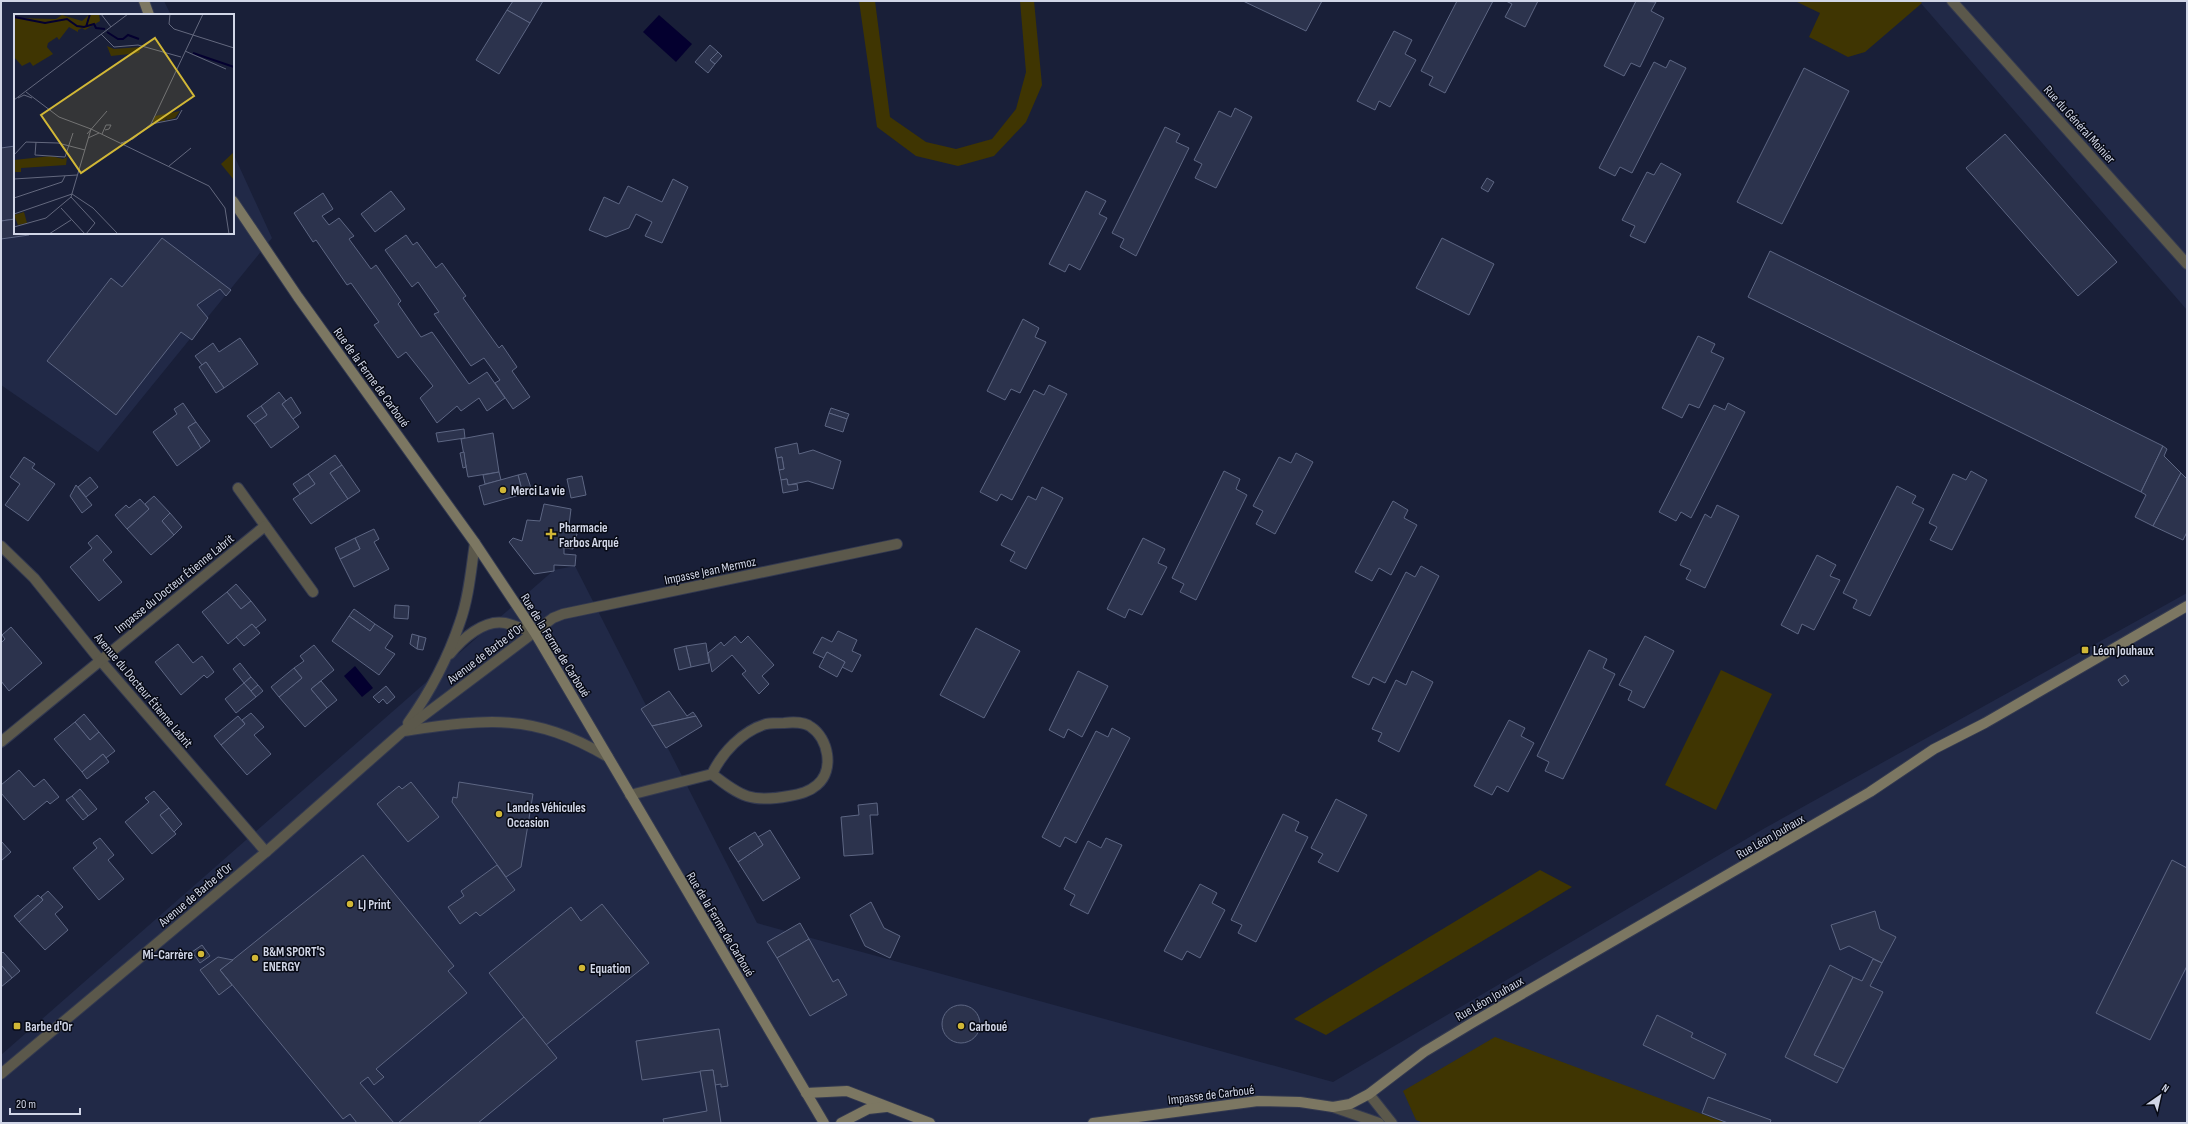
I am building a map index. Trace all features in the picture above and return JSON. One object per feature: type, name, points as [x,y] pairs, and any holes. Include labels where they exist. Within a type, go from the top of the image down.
[{"type":"street","points":[[144,1],[149,14]]},
{"type":"street","name":"Rue du Général Moinier","points":[[1952,1],[2187,264]]},
{"type":"street","name":"Rue de la Ferme de Carboué","points":[[234,202],[298,297],[475,543],[535,633],[824,1123]]},
{"type":"street","points":[[238,488],[313,592]]},
{"type":"street","name":"Impasse du Docteur Étienne Labrit","points":[[1,742],[265,526]]},
{"type":"street","name":"Avenue de Barbe d'Or","points":[[402,731],[427,696],[460,622],[475,543]]},
{"type":"street","name":"Impasse Jean Mermoz","points":[[535,633],[553,618],[563,614],[897,544]]},
{"type":"street","name":"Avenue du Docteur Étienne Labrit","points":[[1,546],[34,578],[100,660],[266,852]]},
{"type":"street","name":"Rue Léon Jouhaux","points":[[1369,1094],[1424,1052],[1870,792],[1934,749],[1985,723],[2187,606]]},
{"type":"street","name":"Avenue de Barbe d'Or","points":[[442,664],[457,645],[482,626],[504,622],[535,633]]},
{"type":"street","name":"Avenue de Barbe d'Or","points":[[1,1074],[266,852],[402,731],[535,633]]},
{"type":"street","points":[[402,731],[462,722],[510,722],[537,726],[563,733],[608,757]]},
{"type":"street","points":[[630,795],[712,774],[719,760],[732,745],[766,724],[791,722],[810,726],[822,737],[828,753],[826,771],[818,784],[805,793],[770,800],[748,797],[734,792],[712,774]]},
{"type":"street","points":[[806,1093],[847,1090],[930,1123]]},
{"type":"street","points":[[1369,1094],[1392,1123]]},
{"type":"street","name":"Impasse de Carboué","points":[[1333,1107],[1350,1104],[1369,1094]]},
{"type":"street","name":"Impasse de Carboué","points":[[1093,1123],[1258,1100],[1300,1102],[1333,1107],[1379,1123]]},
{"type":"street","points":[[841,1123],[868,1109],[886,1106]]},
{"type":"shaded area","points":[[1,1],[164,1],[170,14],[14,14],[14,234],[234,234],[234,155],[272,238],[98,452],[1,385]]},
{"type":"shaded area","points":[[859,1],[875,1],[890,117],[926,142],[956,149],[992,139],[1016,109],[1026,72],[1020,1],[1034,1],[1042,85],[1026,122],[994,156],[958,166],[916,156],[877,127]]},
{"type":"shaded area","points":[[1795,1],[1920,1],[1922,3],[1865,52],[1848,57],[1809,37],[1820,13]]},
{"type":"shaded area","points":[[1919,1],[2187,1],[2187,310]]},
{"type":"shaded area","points":[[659,15],[692,44],[676,62],[643,32]]},
{"type":"shaded area","points":[[575,566],[757,923],[1333,1082],[1765,828],[2187,593],[2187,1123],[1,1123],[1,1055],[554,570]]},
{"type":"shaded area","points":[[355,666],[373,688],[362,697],[344,676]]},
{"type":"shaded area","points":[[1721,670],[1772,694],[1716,810],[1665,785]]},
{"type":"shaded area","points":[[1540,870],[1572,887],[1326,1035],[1294,1019]]},
{"type":"shaded area","points":[[1495,1037],[1726,1123],[1424,1123],[1416,1120],[1403,1091]]},
{"type":"building","points":[[513,1],[543,1],[530,23],[507,10]]},
{"type":"building","points":[[1243,1],[1322,1],[1306,31]]},
{"type":"building","points":[[1457,1],[1493,1],[1445,93],[1429,85],[1433,77],[1421,71]]},
{"type":"building","points":[[1506,1],[1538,1],[1525,27],[1505,17],[1512,4]]},
{"type":"building","points":[[1636,1],[1656,2],[1651,11],[1664,18],[1640,67],[1631,63],[1624,76],[1604,66]]},
{"type":"building","points":[[507,10],[530,23],[499,74],[476,60]]},
{"type":"building","points":[[1394,31],[1412,40],[1405,54],[1416,60],[1390,107],[1379,101],[1375,110],[1357,101]]},
{"type":"building","points":[[710,45],[718,52],[710,60],[715,64],[708,73],[695,62]]},
{"type":"building","points":[[718,52],[722,56],[715,64],[710,60]]},
{"type":"building","points":[[1670,60],[1686,68],[1632,173],[1620,167],[1615,176],[1599,168],[1654,62],[1666,68]]},
{"type":"building","points":[[1804,68],[1849,91],[1782,224],[1737,202]]},
{"type":"building","points":[[1235,108],[1252,117],[1216,188],[1195,178],[1202,164],[1194,160],[1219,111],[1231,117]]},
{"type":"building","points":[[1165,127],[1180,134],[1176,142],[1189,148],[1136,256],[1120,247],[1124,239],[1112,233]]},
{"type":"building","points":[[2005,134],[2117,262],[2078,296],[1966,168]]},
{"type":"building","points":[[14,146],[14,219],[1,221],[1,148]]},
{"type":"building","points":[[1661,163],[1681,174],[1645,243],[1630,236],[1635,226],[1622,220],[1647,172],[1654,175]]},
{"type":"building","points":[[1487,178],[1494,182],[1488,192],[1481,188]]},
{"type":"building","points":[[673,179],[688,187],[662,243],[645,236],[652,222],[636,214],[629,228],[606,237],[589,230],[604,197],[619,204],[628,186],[662,202]]},
{"type":"building","points":[[391,191],[405,209],[375,232],[361,214]]},
{"type":"building","points":[[1086,191],[1106,201],[1099,214],[1107,218],[1080,270],[1069,264],[1065,272],[1049,264]]},
{"type":"building","points":[[323,193],[333,209],[322,216],[329,225],[339,218],[354,236],[349,239],[371,269],[376,265],[401,301],[398,304],[421,337],[432,332],[469,384],[487,372],[505,398],[487,411],[479,398],[461,411],[457,406],[437,423],[420,398],[433,386],[406,352],[398,358],[374,325],[379,322],[351,283],[347,285],[316,240],[313,242],[294,213]]},
{"type":"building","points":[[14,219],[14,234],[29,235],[1,239],[1,221]]},
{"type":"building","points":[[406,235],[413,245],[417,242],[436,268],[442,263],[466,296],[463,298],[499,348],[502,345],[517,367],[512,371],[530,397],[513,409],[495,383],[500,380],[484,358],[471,366],[434,314],[439,312],[418,282],[412,287],[385,250]]},
{"type":"building","points":[[162,238],[231,290],[226,296],[220,289],[197,305],[208,318],[192,340],[181,332],[116,415],[47,361],[111,278],[122,287]]},
{"type":"building","points":[[1442,238],[1494,264],[1469,315],[1416,288]]},
{"type":"building","points":[[1770,251],[2163,446],[2141,492],[1748,297]]},
{"type":"building","points":[[1023,319],[1039,328],[1035,337],[1046,342],[1020,393],[1011,389],[1005,400],[987,391]]},
{"type":"building","points":[[1698,336],[1715,344],[1711,352],[1724,358],[1699,408],[1689,404],[1682,418],[1662,408]]},
{"type":"building","points":[[240,338],[258,364],[224,388],[206,362],[202,365],[195,356],[213,343],[219,352]]},
{"type":"building","points":[[206,362],[224,388],[216,393],[199,367]]},
{"type":"building","points":[[1049,385],[1067,394],[1012,500],[1001,494],[997,501],[980,492],[1034,390],[1044,395]]},
{"type":"building","points":[[279,392],[286,401],[282,404],[299,427],[271,448],[254,424],[267,415],[261,406]]},
{"type":"building","points":[[291,397],[301,413],[293,419],[282,404]]},
{"type":"building","points":[[183,403],[196,422],[188,427],[201,448],[177,466],[153,432],[177,414],[174,409]]},
{"type":"building","points":[[1728,403],[1745,412],[1691,518],[1681,512],[1676,521],[1659,512],[1714,405],[1725,410]]},
{"type":"building","points":[[261,406],[267,415],[254,424],[247,416]]},
{"type":"building","points":[[831,408],[849,414],[847,419],[829,413]]},
{"type":"building","points":[[829,413],[847,419],[843,432],[825,426]]},
{"type":"building","points":[[196,422],[210,441],[201,448],[188,427]]},
{"type":"building","points":[[464,429],[465,438],[438,442],[436,433]]},
{"type":"building","points":[[493,433],[499,472],[468,477],[461,439]]},
{"type":"building","points":[[797,443],[799,454],[813,450],[841,461],[833,489],[808,481],[788,485],[787,479],[781,480],[779,470],[784,469],[782,457],[777,458],[775,448]]},
{"type":"building","points":[[2163,446],[2167,449],[2164,456],[2181,473],[2153,526],[2135,517],[2146,495],[2141,492]]},
{"type":"building","points":[[464,452],[466,467],[463,468],[460,453]]},
{"type":"building","points":[[1296,453],[1313,462],[1275,534],[1256,524],[1263,511],[1253,506],[1279,457],[1291,463]]},
{"type":"building","points":[[335,455],[342,465],[330,473],[348,499],[311,524],[293,499],[315,484],[308,474]]},
{"type":"building","points":[[24,457],[35,464],[32,468],[55,484],[28,521],[5,505],[20,484],[10,477]]},
{"type":"building","points":[[782,457],[784,469],[779,470],[777,458]]},
{"type":"building","points":[[342,465],[360,491],[348,499],[330,473]]},
{"type":"building","points":[[1224,471],[1240,479],[1236,489],[1247,495],[1196,600],[1180,592],[1184,584],[1172,578]]},
{"type":"building","points":[[1971,471],[1987,480],[1952,550],[1930,540],[1937,527],[1929,523],[1953,474],[1966,480]]},
{"type":"building","points":[[499,472],[501,480],[485,484],[483,475]]},
{"type":"building","points":[[526,473],[532,491],[523,494],[518,475]]},
{"type":"building","points":[[2181,473],[2187,479],[2187,532],[2183,540],[2153,526]]},
{"type":"building","points":[[308,474],[315,484],[300,494],[293,484]]},
{"type":"building","points":[[518,475],[523,494],[484,505],[479,486]]},
{"type":"building","points":[[582,476],[586,495],[571,498],[567,479]]},
{"type":"building","points":[[90,477],[98,487],[86,497],[78,487]]},
{"type":"building","points":[[787,479],[788,485],[797,484],[798,490],[783,493],[781,480]]},
{"type":"building","points":[[76,485],[92,505],[82,513],[70,496]]},
{"type":"building","points":[[1897,486],[1916,496],[1912,503],[1924,509],[1870,616],[1853,608],[1857,600],[1843,593]]},
{"type":"building","points":[[1042,487],[1063,498],[1026,569],[1010,561],[1015,552],[1001,545],[1028,496],[1036,500]]},
{"type":"building","points":[[154,496],[170,513],[162,521],[174,535],[151,555],[127,529],[149,509],[145,504]]},
{"type":"building","points":[[140,499],[149,509],[127,529],[115,515],[126,505],[129,508]]},
{"type":"building","points":[[1393,501],[1408,510],[1404,518],[1417,525],[1391,575],[1379,568],[1372,581],[1355,572]]},
{"type":"building","points":[[544,504],[571,509],[569,525],[577,534],[573,549],[564,548],[564,554],[576,555],[575,566],[554,565],[554,571],[534,574],[509,542],[513,538],[522,541],[527,520],[540,521]]},
{"type":"building","points":[[1717,505],[1739,516],[1705,588],[1686,579],[1691,570],[1680,565],[1705,514],[1711,518]]},
{"type":"building","points":[[170,513],[182,527],[174,535],[162,521]]},
{"type":"building","points":[[374,529],[379,539],[374,542],[389,569],[354,587],[340,559],[360,549],[355,538]]},
{"type":"building","points":[[97,535],[112,552],[103,560],[122,582],[99,601],[70,567],[92,548],[88,543]]},
{"type":"building","points":[[355,538],[360,549],[340,559],[335,548]]},
{"type":"building","points":[[1143,538],[1165,549],[1158,563],[1167,567],[1142,615],[1129,609],[1125,618],[1107,609]]},
{"type":"building","points":[[1817,555],[1836,565],[1830,576],[1840,580],[1814,630],[1802,624],[1798,634],[1781,625]]},
{"type":"building","points":[[1421,566],[1439,576],[1385,683],[1373,677],[1369,685],[1352,677],[1406,572],[1415,577]]},
{"type":"building","points":[[236,584],[251,601],[241,609],[227,592]]},
{"type":"building","points":[[227,592],[241,609],[251,601],[266,620],[256,628],[252,624],[228,644],[202,612]]},
{"type":"building","points":[[395,605],[409,606],[408,619],[394,618]]},
{"type":"building","points":[[354,609],[375,624],[370,631],[349,616]]},
{"type":"building","points":[[349,616],[370,631],[375,624],[393,636],[385,648],[395,654],[379,675],[332,641]]},
{"type":"building","points":[[252,624],[260,633],[244,646],[236,637]]},
{"type":"building","points":[[11,627],[42,663],[9,691],[1,681],[1,643],[5,639],[2,635]]},
{"type":"building","points":[[976,628],[1020,651],[984,718],[940,695]]},
{"type":"building","points":[[838,631],[857,640],[852,651],[861,655],[852,672],[842,667],[845,662],[827,652],[824,658],[813,653],[822,637],[832,642]]},
{"type":"building","points":[[412,634],[419,636],[417,649],[410,644]]},
{"type":"building","points":[[419,636],[426,638],[423,650],[417,649]]},
{"type":"building","points":[[735,636],[741,643],[748,636],[774,665],[762,676],[769,684],[759,694],[742,674],[746,671],[732,655],[712,672],[708,653],[721,642],[724,646]]},
{"type":"building","points":[[1645,636],[1674,651],[1644,708],[1628,700],[1632,691],[1619,685]]},
{"type":"building","points":[[706,643],[709,663],[691,667],[686,646]]},
{"type":"building","points":[[178,644],[193,663],[202,656],[214,672],[207,678],[204,675],[181,695],[155,662]]},
{"type":"building","points":[[314,645],[334,670],[311,689],[327,708],[305,727],[279,697],[302,678],[294,668],[304,661],[300,656]]},
{"type":"building","points":[[686,646],[691,667],[679,670],[674,649]]},
{"type":"building","points":[[1589,650],[1607,659],[1603,668],[1615,674],[1563,779],[1545,771],[1549,762],[1537,756]]},
{"type":"building","points":[[827,652],[845,662],[837,677],[819,667]]},
{"type":"building","points":[[240,663],[251,677],[244,683],[233,669]]},
{"type":"building","points":[[294,668],[302,678],[279,697],[271,687]]},
{"type":"building","points":[[1078,671],[1108,686],[1082,737],[1068,729],[1064,738],[1049,730]]},
{"type":"building","points":[[1412,671],[1433,682],[1399,752],[1378,741],[1382,733],[1372,729],[1396,680],[1406,685]]},
{"type":"building","points":[[2125,675],[2129,681],[2122,686],[2118,680]]},
{"type":"building","points":[[251,677],[258,685],[251,691],[244,683]]},
{"type":"building","points":[[321,681],[337,700],[327,708],[311,689]]},
{"type":"building","points":[[244,683],[256,697],[236,713],[225,699]]},
{"type":"building","points":[[258,685],[263,691],[256,697],[251,691]]},
{"type":"building","points":[[386,686],[395,697],[387,704],[383,699],[379,703],[373,697]]},
{"type":"building","points":[[669,691],[687,716],[693,712],[696,716],[652,726],[641,709]]},
{"type":"building","points":[[251,713],[264,727],[254,735],[271,754],[247,775],[221,745],[245,724],[242,720]]},
{"type":"building","points":[[84,714],[99,732],[90,740],[75,722]]},
{"type":"building","points":[[238,716],[245,724],[221,745],[214,736]]},
{"type":"building","points":[[696,716],[702,726],[666,748],[652,726]]},
{"type":"building","points":[[1509,720],[1525,728],[1521,736],[1534,743],[1508,792],[1497,786],[1492,795],[1474,786]]},
{"type":"building","points":[[75,722],[90,740],[99,732],[115,751],[106,758],[103,754],[82,772],[54,739]]},
{"type":"building","points":[[1112,728],[1130,738],[1076,843],[1065,837],[1060,847],[1042,837],[1096,731],[1108,737]]},
{"type":"building","points":[[103,754],[109,762],[87,779],[82,772]]},
{"type":"building","points":[[19,770],[34,787],[44,779],[59,797],[50,804],[47,801],[24,820],[1,793],[1,785]]},
{"type":"building","points":[[411,782],[439,817],[408,842],[377,804],[399,786],[402,789]]},
{"type":"building","points":[[459,782],[533,794],[521,867],[506,877],[452,802],[453,797],[457,798]]},
{"type":"building","points":[[80,789],[97,809],[88,816],[72,796]]},
{"type":"building","points":[[154,791],[169,808],[160,815],[176,834],[152,854],[125,822],[149,802],[145,798]]},
{"type":"building","points":[[72,796],[88,816],[83,820],[66,800]]},
{"type":"building","points":[[1336,799],[1367,815],[1338,872],[1318,862],[1323,854],[1311,848]]},
{"type":"building","points":[[877,803],[878,815],[870,815],[873,854],[844,856],[841,817],[859,815],[858,805]]},
{"type":"building","points":[[169,808],[182,824],[174,832],[160,815]]},
{"type":"building","points":[[1283,814],[1299,822],[1295,831],[1308,837],[1256,942],[1238,933],[1242,925],[1231,920]]},
{"type":"building","points":[[770,830],[800,878],[763,901],[738,862],[763,845],[758,837]]},
{"type":"building","points":[[755,832],[763,845],[738,862],[729,848]]},
{"type":"building","points":[[100,838],[114,855],[108,860],[124,879],[99,900],[73,868],[97,848],[93,843]]},
{"type":"building","points":[[1106,838],[1122,845],[1088,914],[1070,905],[1075,895],[1064,889],[1088,841],[1101,848]]},
{"type":"building","points":[[1,841],[11,852],[1,861]]},
{"type":"building","points":[[363,855],[454,966],[448,971],[467,993],[376,1069],[384,1077],[374,1085],[368,1077],[360,1083],[394,1123],[357,1123],[350,1114],[343,1119],[220,970]]},
{"type":"building","points":[[2172,860],[2187,868],[2187,966],[2150,1040],[2096,1013]]},
{"type":"building","points":[[497,865],[515,890],[480,916],[476,912],[460,924],[448,907],[464,896],[461,891]]},
{"type":"building","points":[[1200,884],[1217,893],[1212,903],[1225,910],[1200,958],[1187,951],[1182,960],[1164,951]]},
{"type":"building","points":[[48,891],[63,907],[55,914],[68,930],[45,950],[19,922],[43,900],[41,897]]},
{"type":"building","points":[[38,895],[43,900],[19,922],[14,916]]},
{"type":"building","points":[[871,902],[884,928],[900,936],[890,958],[865,946],[850,915]]},
{"type":"building","points":[[602,904],[649,963],[546,1045],[489,973],[571,907],[581,921]]},
{"type":"building","points":[[1875,911],[1880,929],[1896,937],[1882,963],[1849,946],[1840,950],[1831,925]]},
{"type":"building","points":[[800,923],[809,939],[777,958],[767,942]]},
{"type":"building","points":[[809,939],[833,982],[838,979],[847,995],[810,1016],[777,958]]},
{"type":"building","name":"Mi-Carrère","points":[[202,945],[210,956],[200,963],[192,952]]},
{"type":"building","points":[[3,952],[20,971],[12,978],[1,965],[1,954]]},
{"type":"building","points":[[218,957],[233,960],[220,970],[232,985],[219,995],[200,970]]},
{"type":"building","points":[[1873,959],[1882,963],[1870,986],[1883,992],[1844,1069],[1814,1055],[1853,977],[1862,981]]},
{"type":"building","points":[[1,965],[12,978],[1,987]]},
{"type":"building","points":[[1830,965],[1853,977],[1814,1055],[1844,1069],[1837,1083],[1785,1057]]},
{"type":"building","name":"Carboué","points":[[957,1005],[965,1005],[975,1010],[979,1017],[979,1031],[975,1038],[965,1043],[957,1043],[947,1038],[945,1035],[942,1028],[942,1020],[947,1010],[950,1008]]},
{"type":"building","points":[[1657,1015],[1693,1033],[1691,1037],[1726,1054],[1714,1079],[1643,1045]]},
{"type":"building","points":[[524,1017],[557,1058],[478,1123],[398,1123]]},
{"type":"building","points":[[719,1029],[728,1086],[721,1087],[721,1084],[715,1085],[713,1070],[642,1080],[636,1041]]},
{"type":"building","points":[[713,1070],[721,1123],[664,1123],[663,1119],[707,1111],[700,1071]]},
{"type":"building","points":[[1708,1097],[1771,1120],[1770,1123],[1728,1123],[1702,1113]]},
{"type":"place","name":"Merci La vie","points":[[503,490]]},
{"type":"place","name":"Pharmacie Farbos Arqué","points":[[551,534]]},
{"type":"place","name":"Léon Jouhaux","points":[[2085,650]]},
{"type":"place","name":"Landes Véhicules Occasion","points":[[499,814]]},
{"type":"place","name":"LJ Print","points":[[350,904]]},
{"type":"place","name":"Mi-Carrère","points":[[201,954]]},
{"type":"place","name":"B&M SPORT'S ENERGY","points":[[255,958]]},
{"type":"place","name":"Equation","points":[[582,968]]},
{"type":"place","name":"Barbe d'Or","points":[[17,1026]]},
{"type":"place","name":"Carboué","points":[[961,1026]]}]
